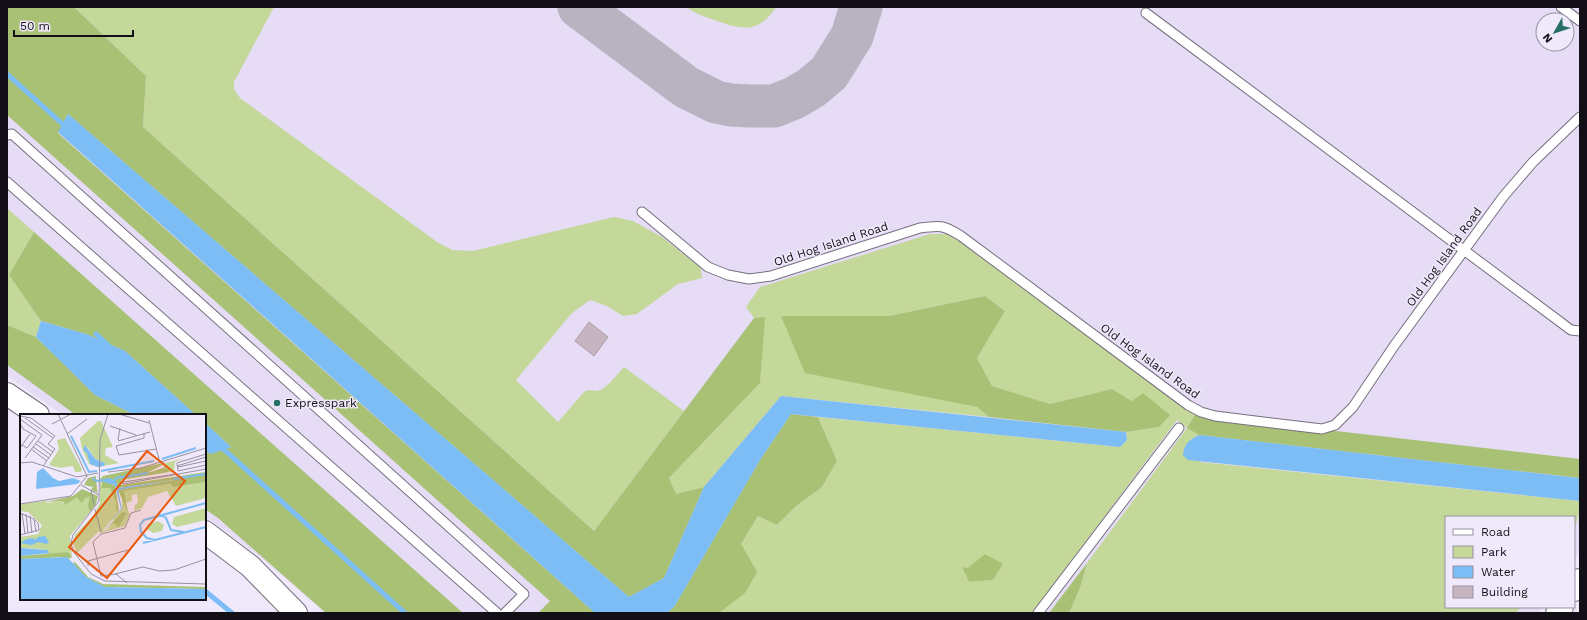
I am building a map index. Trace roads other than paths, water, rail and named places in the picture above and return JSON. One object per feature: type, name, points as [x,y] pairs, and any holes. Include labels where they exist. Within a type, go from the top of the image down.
[{"type":"street","points":[[7,394],[37,414]]},
{"type":"street","points":[[206,533],[250,566],[296,613]]},
{"type":"lane","points":[[1561,7],[1580,21]]},
{"type":"lane","points":[[1146,13],[1571,330],[1580,331]]},
{"type":"lane","name":"Old Hog Island Road","points":[[642,212],[708,267],[728,275],[749,279],[772,276],[920,228],[936,226],[948,227],[1188,405],[1201,412],[1214,416],[1322,429],[1335,425],[1352,407],[1394,346],[1515,182],[1548,147],[1580,117]]},
{"type":"lane","points":[[7,135],[12,134],[524,594],[505,613]]},
{"type":"lane","points":[[7,182],[498,613]]},
{"type":"lane","points":[[1038,613],[1179,428]]},
{"type":"water","points":[[68,114],[629,597],[664,578],[704,487],[781,396],[1126,432],[1127,440],[1120,447],[791,414],[760,460],[674,607],[667,613],[595,613],[58,132]]},
{"type":"water","points":[[41,321],[86,334],[125,351],[195,414],[133,414],[95,395],[36,337]]},
{"type":"water","points":[[206,424],[231,447],[211,454],[206,452]]},
{"type":"water","points":[[1199,435],[1578,478],[1580,479],[1580,501],[1188,460],[1183,455],[1186,445]]},
{"type":"waterway","points":[[7,74],[67,128]]},
{"type":"waterway","points":[[96,334],[109,346]]},
{"type":"waterway","points":[[219,445],[405,613]]},
{"type":"waterway","points":[[206,592],[232,613]]},
{"type":"place","name":"Expresspark","points":[[277,403]]}]
